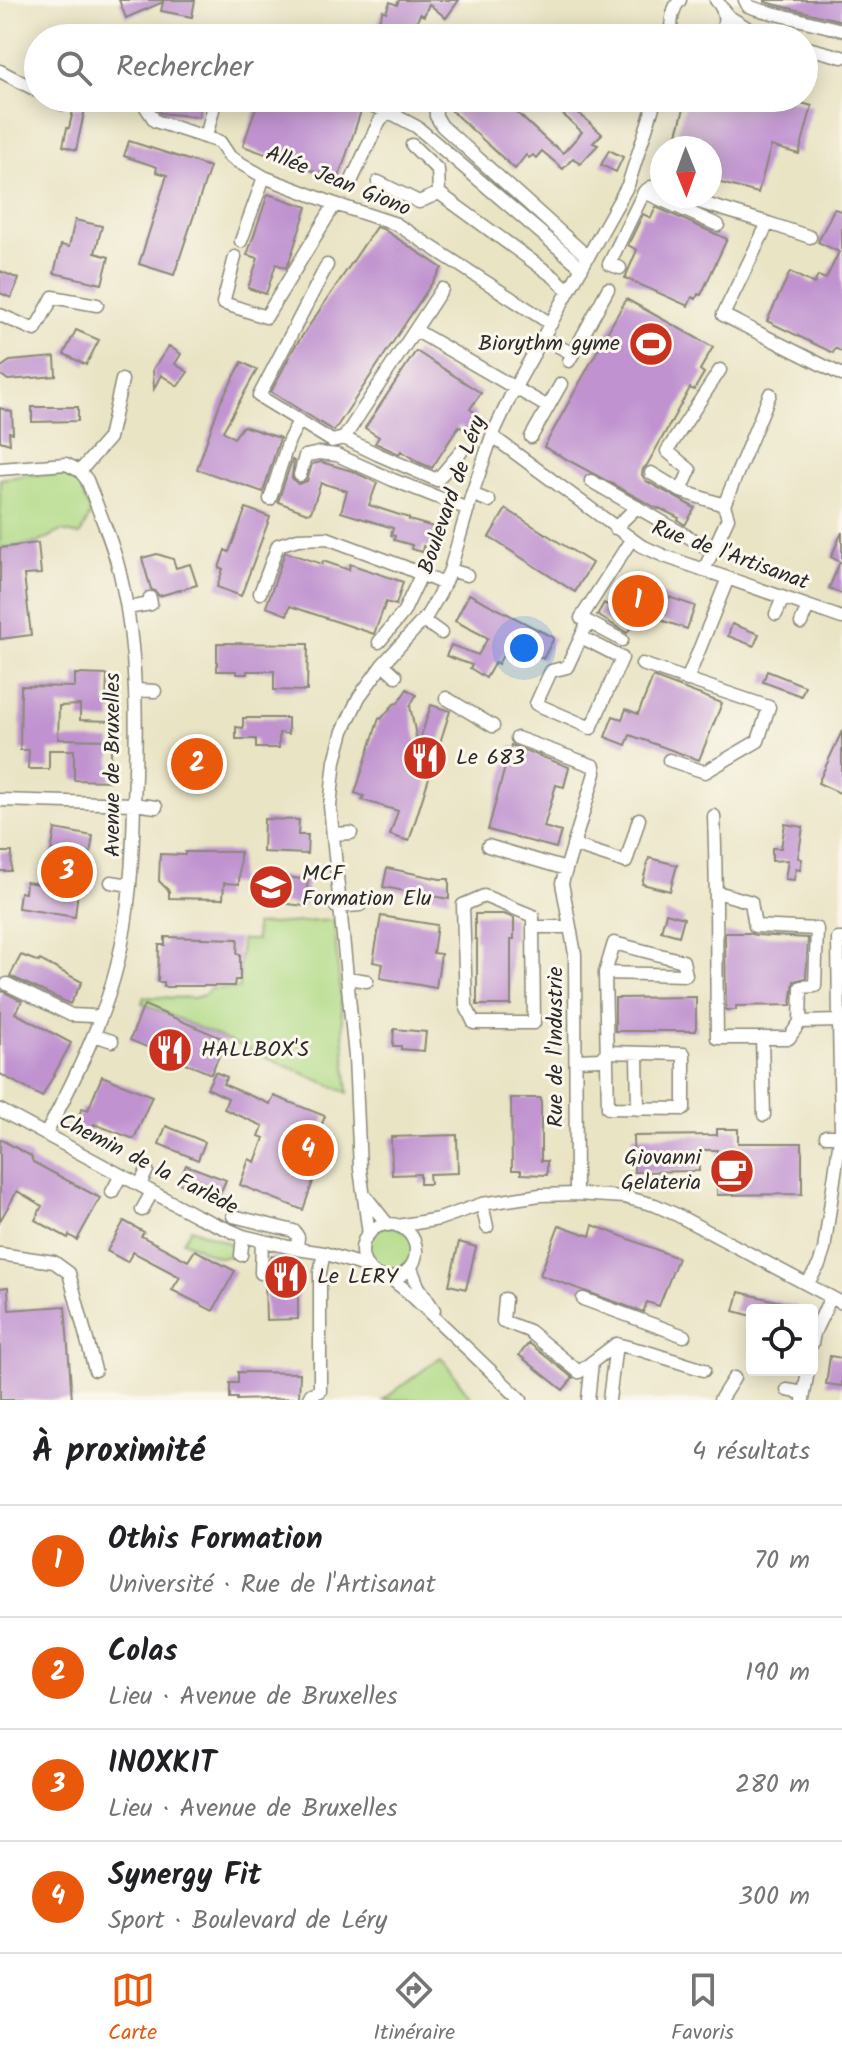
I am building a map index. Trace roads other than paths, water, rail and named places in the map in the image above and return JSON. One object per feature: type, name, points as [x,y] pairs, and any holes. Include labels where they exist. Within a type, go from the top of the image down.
[{"type":"street","points":[[745,0],[748,6],[816,24]]},
{"type":"street","points":[[671,22],[677,1]]},
{"type":"street","points":[[720,5],[729,17],[741,24]]},
{"type":"street","points":[[818,25],[842,30]]},
{"type":"street","points":[[822,51],[827,27]]},
{"type":"street","points":[[818,50],[842,57]]},
{"type":"street","points":[[0,71],[24,84]]},
{"type":"street","points":[[149,112],[155,121],[206,137],[212,112]]},
{"type":"street","points":[[349,186],[380,120],[389,112],[417,127],[585,263]]},
{"type":"street","points":[[436,112],[442,126],[585,263]]},
{"type":"street","name":"Boulevard de Léry","points":[[367,1239],[348,978],[336,907],[337,874],[331,841],[330,806],[335,761],[343,731],[359,697],[383,664],[423,620],[444,584],[492,436],[514,389],[628,185],[651,112]]},
{"type":"street","name":"Allée Jean Giono","points":[[206,137],[220,142],[230,157],[264,177],[396,224],[551,324]]},
{"type":"street","points":[[412,145],[438,170],[439,193]]},
{"type":"street","points":[[241,241],[264,177]]},
{"type":"street","points":[[378,182],[419,202],[439,193]]},
{"type":"street","points":[[628,185],[718,225]]},
{"type":"street","points":[[620,268],[609,264],[644,192],[650,188]]},
{"type":"street","points":[[439,193],[569,291]]},
{"type":"street","points":[[235,257],[223,303],[266,317],[335,204]]},
{"type":"street","points":[[719,208],[810,237]]},
{"type":"street","points":[[768,223],[723,315],[842,375]]},
{"type":"street","points":[[327,265],[259,396],[332,441],[344,438],[437,480],[461,452]]},
{"type":"street","points":[[344,438],[442,289]]},
{"type":"street","points":[[543,338],[571,358],[608,289]]},
{"type":"street","points":[[35,330],[53,297],[97,305]]},
{"type":"street","points":[[35,330],[37,308]]},
{"type":"street","points":[[0,315],[35,330]]},
{"type":"street","points":[[415,330],[548,407]]},
{"type":"street","points":[[681,491],[690,470],[667,451],[720,370]]},
{"type":"street","points":[[531,437],[561,384]]},
{"type":"street","points":[[0,469],[66,464],[80,471],[109,438],[107,432],[122,386],[108,385]]},
{"type":"street","points":[[704,570],[728,518],[724,505],[770,394]]},
{"type":"street","points":[[270,499],[289,440],[299,421]]},
{"type":"street","name":"Rue de l'Artisanat","points":[[492,436],[660,560],[704,570],[842,618]]},
{"type":"street","points":[[300,475],[305,456],[319,453],[337,455],[468,509]]},
{"type":"street","name":"Avenue de Bruxelles","points":[[46,1134],[77,1072],[80,1056],[94,1035],[117,967],[134,895],[136,690],[132,646],[121,574],[87,480],[80,471]]},
{"type":"street","points":[[651,473],[681,491],[724,505]]},
{"type":"street","points":[[591,481],[713,551]]},
{"type":"street","points":[[556,503],[564,490]]},
{"type":"street","points":[[472,494],[489,501]]},
{"type":"street","points":[[615,528],[637,507]]},
{"type":"street","points":[[260,593],[278,545],[298,539],[327,538],[444,584]]},
{"type":"street","points":[[622,640],[581,618],[631,540]]},
{"type":"street","points":[[450,570],[467,575]]},
{"type":"street","points":[[379,642],[403,613],[421,575]]},
{"type":"street","points":[[687,680],[728,578]]},
{"type":"street","points":[[127,608],[151,604],[150,598]]},
{"type":"street","points":[[776,614],[783,598]]},
{"type":"street","points":[[801,623],[808,606]]},
{"type":"street","points":[[423,620],[441,633]]},
{"type":"street","points":[[581,637],[622,658],[591,728],[536,704],[551,671],[567,667],[581,637],[588,622]]},
{"type":"street","points":[[116,647],[132,646]]},
{"type":"street","points":[[383,664],[396,676]]},
{"type":"street","points":[[642,664],[769,707],[758,741],[705,772],[669,760]]},
{"type":"street","points":[[136,690],[155,691]]},
{"type":"street","points":[[446,698],[493,726]]},
{"type":"street","points":[[121,711],[136,709]]},
{"type":"street","name":"Rue de l'Industrie","points":[[517,738],[594,766],[595,773],[562,883],[575,954],[571,1065],[576,1194]]},
{"type":"street","points":[[121,755],[135,756]]},
{"type":"street","points":[[0,800],[25,797],[39,807],[58,798],[92,796],[156,807]]},
{"type":"street","points":[[714,816],[717,1038],[789,1038],[800,1022],[801,987],[815,986],[817,929],[755,926],[751,902],[717,892]]},
{"type":"street","points":[[573,845],[626,862],[639,819]]},
{"type":"street","points":[[331,841],[351,833]]},
{"type":"street","points":[[488,846],[566,869]]},
{"type":"street","points":[[337,874],[352,873]]},
{"type":"street","points":[[111,882],[134,895]]},
{"type":"street","points":[[484,896],[533,916],[533,927],[534,1023],[474,1023],[466,1006],[463,905],[484,896]]},
{"type":"street","points":[[336,907],[360,905]]},
{"type":"street","points":[[533,927],[570,927]]},
{"type":"street","points":[[110,928],[124,930]]},
{"type":"street","points":[[807,1284],[819,1265],[836,1202],[841,1136],[838,939],[842,939]]},
{"type":"street","points":[[571,1065],[600,1059],[607,1052],[684,1054],[684,1109],[608,1108],[607,1052],[605,973],[614,943],[683,961],[686,975],[605,973]]},
{"type":"street","points":[[348,978],[367,981]]},
{"type":"street","points":[[7,984],[71,1015],[99,1019]]},
{"type":"street","points":[[800,1022],[840,1024]]},
{"type":"street","points":[[94,1035],[112,1041]]},
{"type":"street","points":[[762,1038],[764,1115]]},
{"type":"street","points":[[637,1053],[638,1109]]},
{"type":"street","points":[[77,1072],[90,1078]]},
{"type":"street","name":"Chemin de la Farlède","points":[[0,1110],[92,1159],[117,1168],[140,1185],[197,1216],[243,1236],[326,1254],[368,1267]]},
{"type":"street","points":[[342,1113],[357,1113]]},
{"type":"street","points":[[826,1136],[841,1136]]},
{"type":"street","points":[[85,1173],[92,1159]]},
{"type":"street","points":[[112,1192],[117,1168]]},
{"type":"street","points":[[140,1185],[147,1170]]},
{"type":"street","points":[[506,1183],[507,1199]]},
{"type":"street","points":[[142,1210],[152,1192]]},
{"type":"street","points":[[364,1194],[393,1225],[409,1233],[416,1245]]},
{"type":"street","points":[[593,1209],[595,1194]]},
{"type":"street","points":[[444,1217],[426,1230],[416,1245],[415,1261],[401,1275],[381,1277],[368,1267],[363,1256],[367,1239],[375,1229],[444,1217],[482,1204],[540,1195],[595,1194],[655,1199],[677,1215],[737,1240],[836,1300],[818,1328]]},
{"type":"street","points":[[443,1201],[444,1217]]},
{"type":"street","points":[[482,1204],[487,1227]]},
{"type":"street","points":[[223,1227],[235,1215],[294,1231],[298,1237],[297,1249]]},
{"type":"street","points":[[241,1255],[243,1236]]},
{"type":"street","name":"Chemin de la Farlède","points":[[326,1254],[339,1253],[367,1239]]},
{"type":"street","points":[[261,1273],[262,1241]]},
{"type":"street","points":[[0,1254],[54,1262],[69,1273],[95,1370]]},
{"type":"street","points":[[308,1400],[311,1394],[320,1391],[320,1272],[326,1254]]},
{"type":"street","points":[[411,1268],[418,1286],[450,1332]]},
{"type":"street","points":[[390,1278],[521,1400]]},
{"type":"street","points":[[505,1299],[503,1321],[529,1331],[579,1372],[616,1344]]},
{"type":"street","points":[[583,1299],[684,1336]]},
{"type":"street","points":[[616,1344],[704,1370]]},
{"type":"street","points":[[609,1400],[616,1344]]},
{"type":"street","points":[[588,1400],[592,1362]]},
{"type":"street","points":[[787,1390],[804,1396],[805,1376]]},
{"type":"street","points":[[720,1400],[734,1378]]},
{"type":"place","name":"Biorythm gyme","points":[[651,344]]},
{"type":"place","name":"Othis Formation","points":[[638,601]]},
{"type":"place","name":"Le 683","points":[[425,758]]},
{"type":"place","name":"Colas","points":[[197,764]]},
{"type":"place","name":"INOXKIT","points":[[67,872]]},
{"type":"place","name":"MCF Formation Elu","points":[[271,887]]},
{"type":"place","name":"HALLBOX'S","points":[[170,1050]]},
{"type":"place","name":"Synergy Fit","points":[[308,1150]]},
{"type":"place","name":"Giovanni Gelateria","points":[[732,1171]]},
{"type":"place","name":"Le LERY","points":[[286,1277]]}]
